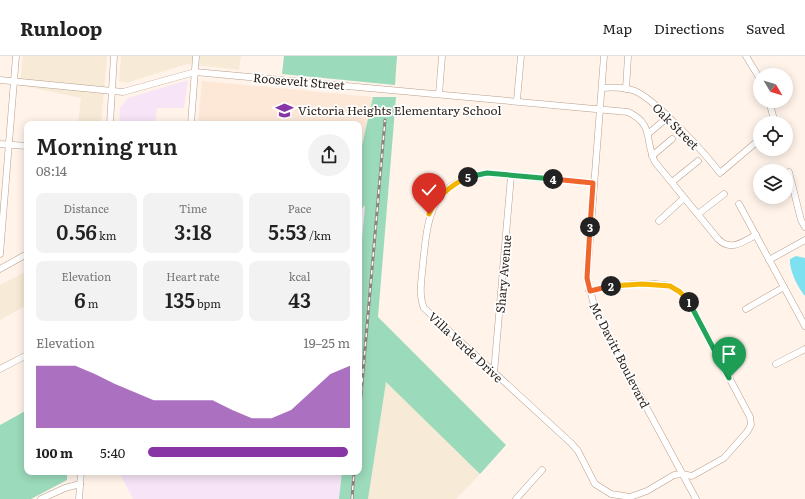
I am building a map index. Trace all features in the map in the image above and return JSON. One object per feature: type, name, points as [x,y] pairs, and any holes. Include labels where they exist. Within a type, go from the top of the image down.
[{"type":"street","points":[[0,254],[16,56]]},
{"type":"street","points":[[110,121],[114,56]]},
{"type":"street","points":[[191,121],[196,56]]},
{"type":"street","points":[[439,94],[442,56]]},
{"type":"street","points":[[517,100],[521,56]]},
{"type":"street","name":"Mc Davitt Boulevard","points":[[604,56],[593,183],[587,278],[594,304],[611,342],[696,499]]},
{"type":"street","points":[[626,89],[628,56]]},
{"type":"street","points":[[749,57],[754,68]]},
{"type":"street","name":"Roosevelt Street","points":[[0,80],[123,92],[195,72],[600,108],[628,112],[637,116],[644,123],[649,133]]},
{"type":"street","name":"Oak Street","points":[[602,88],[620,87],[636,92],[653,102],[720,172],[753,145]]},
{"type":"street","points":[[668,117],[649,133],[652,156],[718,239],[728,246],[737,245],[756,235]]},
{"type":"street","points":[[652,156],[672,139]]},
{"type":"street","points":[[0,144],[24,146]]},
{"type":"street","points":[[672,182],[698,161]]},
{"type":"street","name":"Villa Verde Drive","points":[[590,291],[628,284],[670,286],[680,292],[688,300],[750,417],[751,425],[747,432],[724,458],[692,476],[682,474],[674,475],[637,495],[620,497],[611,494],[595,484],[578,451],[571,443],[424,308],[421,302],[426,226],[433,205],[459,181],[470,176],[487,173],[593,183]]},
{"type":"street","name":"Shary Avenue","points":[[494,373],[511,176]]},
{"type":"street","points":[[793,185],[805,227]]},
{"type":"street","points":[[698,214],[724,194]]},
{"type":"street","points":[[659,221],[684,198]]},
{"type":"street","points":[[739,204],[805,326]]},
{"type":"street","points":[[770,260],[805,240]]},
{"type":"street","points":[[0,269],[24,256]]},
{"type":"street","points":[[746,309],[784,287]]},
{"type":"street","points":[[776,364],[805,349]]},
{"type":"street","points":[[0,369],[24,356]]},
{"type":"street","points":[[516,499],[542,470]]},
{"type":"street","points":[[79,499],[81,475]]},
{"type":"street","points":[[41,499],[65,488],[80,484]]},
{"type":"shaded area","points":[[23,56],[107,56],[101,121],[78,121],[81,98],[20,85]]},
{"type":"shaded area","points":[[121,56],[241,56],[239,70],[187,64],[126,83],[119,81]]},
{"type":"shaded area","points":[[188,80],[184,108],[157,108],[155,121],[119,121],[120,108],[128,98]]},
{"type":"shaded area","name":"Victoria Heights Elementary School","points":[[202,81],[373,97],[362,145],[362,121],[198,121]]},
{"type":"shaded area","points":[[365,204],[362,244],[362,208]]},
{"type":"shaded area","points":[[24,273],[24,307],[0,320],[0,285]]},
{"type":"shaded area","points":[[386,382],[480,474],[456,499],[368,499]]},
{"type":"shaded area","points":[[121,475],[343,475],[341,499],[133,499]]},
{"type":"green space","points":[[284,56],[397,56],[395,85],[282,74]]},
{"type":"green space","points":[[373,97],[396,97],[378,317],[506,445],[480,474],[386,382],[368,499],[339,499],[342,475],[362,475],[362,240],[365,205],[362,208],[362,145]]},
{"type":"green space","points":[[24,412],[24,475],[67,475],[67,480],[31,499],[0,499],[0,425]]},
{"type":"water","points":[[796,256],[805,258],[805,296],[792,273],[790,259]]},
{"type":"railway","points":[[362,384],[385,120]]},
{"type":"railway","points":[[352,499],[354,475]]},
{"type":"place","name":"Victoria Heights Elementary School","points":[[285,110]]},
{"type":"route","points":[[429,214],[433,205],[447,189],[470,176],[487,173],[593,183],[587,264],[587,278],[590,291],[598,288],[628,284],[642,284],[670,286],[680,292],[688,300],[729,378]]}]
